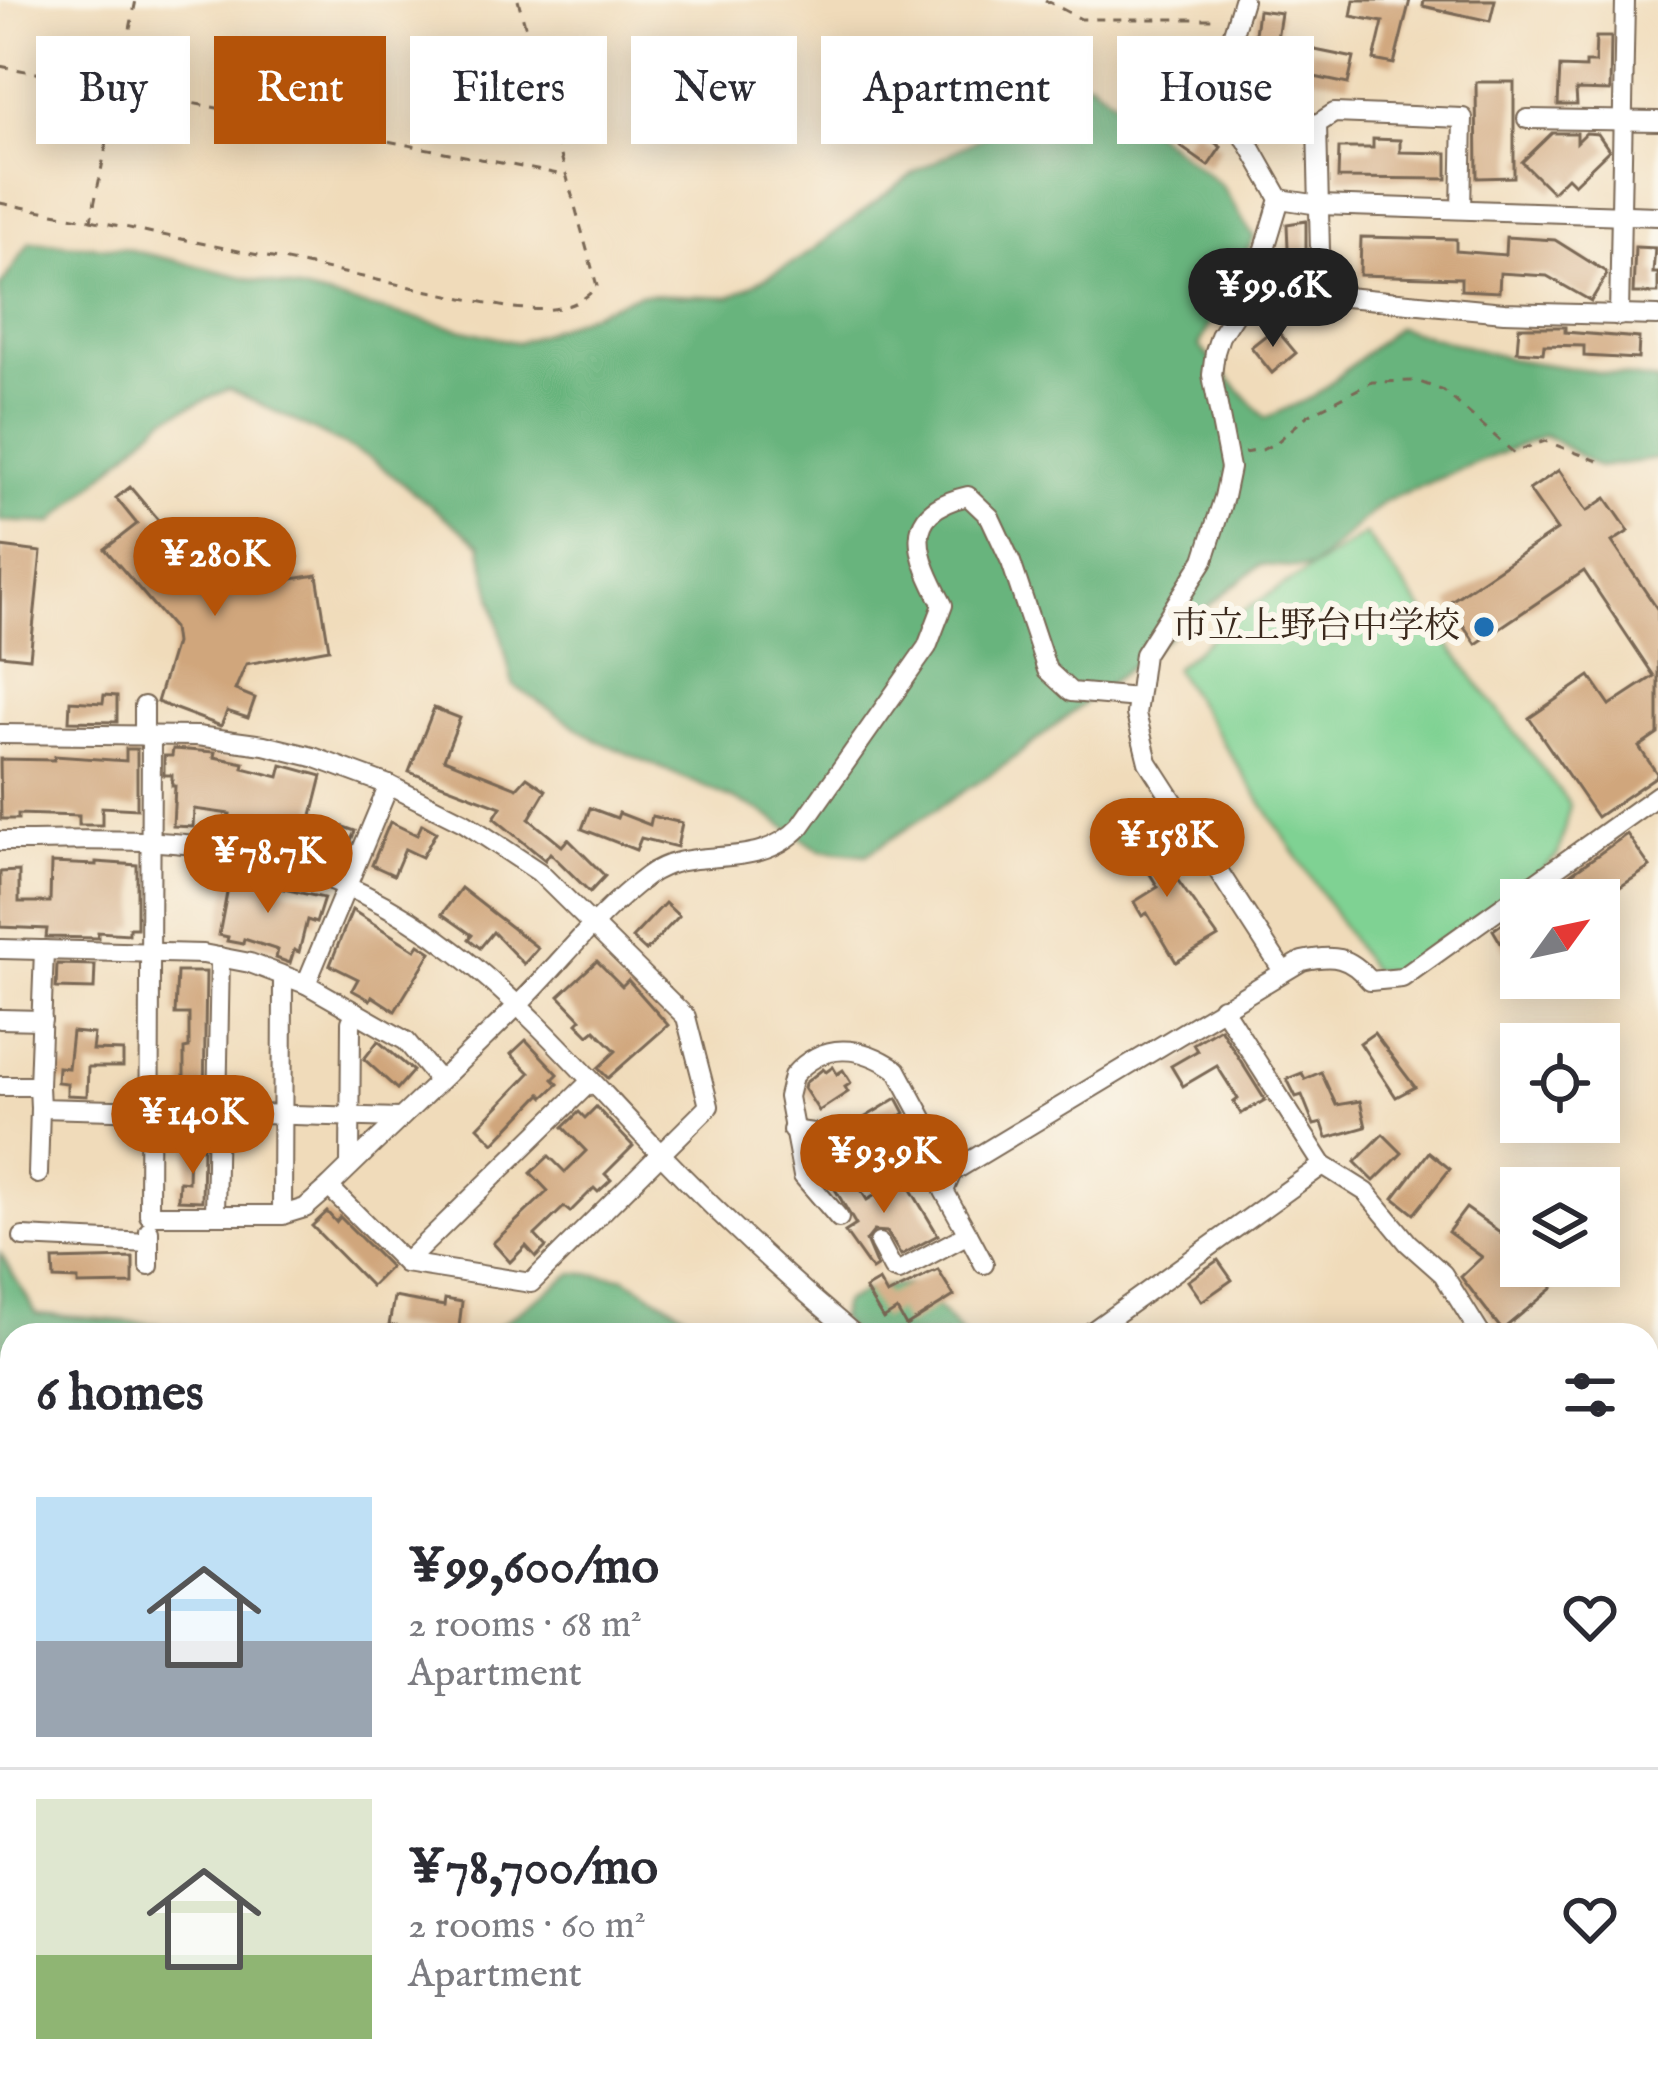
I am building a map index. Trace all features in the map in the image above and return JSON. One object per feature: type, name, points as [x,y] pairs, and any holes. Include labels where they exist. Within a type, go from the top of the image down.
[{"type":"street","points":[[1619,316],[1625,0]]},
{"type":"street","points":[[1241,10],[1215,93],[1220,115],[1246,139],[1280,199],[1255,282],[1215,352],[1212,375],[1227,455],[1227,483],[1204,560],[1144,653],[1136,714],[1148,762],[1283,971]]},
{"type":"street","points":[[1461,209],[1463,118],[1334,113],[1317,124],[1320,252],[1346,298],[1504,312],[1658,316]]},
{"type":"street","points":[[1527,119],[1658,121]]},
{"type":"street","points":[[1280,199],[1319,205],[1658,216]]},
{"type":"street","points":[[149,1215],[282,1215],[305,1208],[519,1004],[623,896],[671,863],[744,857],[770,849],[801,826],[927,647],[943,605],[922,564],[916,538],[928,514],[948,500],[968,496],[990,517],[1047,670],[1071,692],[1138,698]]},
{"type":"street","points":[[144,706],[151,842],[149,1265]]},
{"type":"street","points":[[0,734],[197,736],[313,757],[389,785],[465,823],[520,860],[595,925],[686,1017],[709,1106],[531,1283],[405,1263],[329,1186]]},
{"type":"street","points":[[306,984],[389,785]]},
{"type":"street","points":[[984,1264],[944,1191],[952,1172],[1302,961],[1336,957],[1352,961],[1370,981],[1402,977],[1658,796]]},
{"type":"street","points":[[0,841],[151,842],[257,855],[347,886],[433,934],[519,1004],[659,1153],[784,1275],[841,1323]]},
{"type":"street","points":[[0,949],[150,951],[220,958],[283,975],[406,1041],[439,1081]]},
{"type":"street","points":[[38,1174],[44,950]]},
{"type":"street","points":[[215,1215],[220,958]]},
{"type":"street","points":[[282,1215],[283,975]]},
{"type":"street","points":[[1222,1006],[1323,1165],[1366,1192],[1408,1243],[1443,1274],[1474,1323]]},
{"type":"street","points":[[350,1166],[351,1022],[356,1012]]},
{"type":"street","points":[[0,1019],[42,1020]]},
{"type":"street","points":[[839,1218],[803,1175],[792,1130],[789,1084],[801,1066],[836,1049],[866,1052],[897,1070],[952,1172]]},
{"type":"street","points":[[405,1263],[591,1081]]},
{"type":"street","points":[[0,1086],[39,1086]]},
{"type":"street","points":[[40,1108],[400,1118]]},
{"type":"street","points":[[792,1130],[820,1134],[847,1153]]},
{"type":"street","points":[[1104,1323],[1323,1165]]},
{"type":"street","points":[[879,1244],[893,1269],[899,1271],[968,1234]]},
{"type":"street","points":[[23,1237],[149,1243]]},
{"type":"path","points":[[129,36],[136,0]]},
{"type":"path","points":[[0,203],[506,307],[570,308],[597,286],[518,0]]},
{"type":"path","points":[[1045,0],[1081,19],[1241,10]]},
{"type":"path","points":[[0,66],[36,73]]},
{"type":"path","points":[[190,103],[565,176]]},
{"type":"path","points":[[91,220],[107,144]]},
{"type":"path","points":[[1227,455],[1262,450],[1308,415],[1372,382],[1417,381],[1444,391],[1513,452],[1545,441],[1598,461]]},
{"type":"green space","points":[[1093,84],[1117,103],[1117,144],[1169,144],[1221,185],[1254,237],[1199,346],[1265,418],[1315,396],[1397,327],[1510,359],[1658,381],[1658,459],[1598,467],[1545,435],[1384,501],[1311,568],[1260,565],[1009,762],[866,855],[819,850],[761,811],[596,740],[513,685],[480,545],[372,459],[229,389],[165,418],[52,523],[0,521],[0,287],[30,242],[123,248],[518,343],[639,294],[730,297],[802,258],[915,172],[969,144],[1093,144]]},
{"type":"green space","points":[[1365,534],[1570,805],[1558,855],[1532,879],[1500,879],[1500,901],[1395,972],[1371,970],[1174,668],[1243,611]]},
{"type":"green space","points":[[0,1253],[37,1314],[144,1323],[0,1323]]},
{"type":"green space","points":[[573,1273],[623,1277],[687,1315],[687,1323],[503,1323]]},
{"type":"green space","points":[[916,1284],[952,1323],[843,1323],[839,1318],[843,1302],[872,1288]]},
{"type":"building","points":[[1354,0],[1410,0],[1394,64],[1374,60],[1383,22],[1351,16]]},
{"type":"building","points":[[1424,0],[1495,0],[1490,21],[1423,6]]},
{"type":"building","points":[[1258,10],[1281,13],[1277,36],[1255,36]]},
{"type":"building","points":[[1596,37],[1611,37],[1610,91],[1576,90],[1577,105],[1558,105],[1560,67],[1585,68],[1585,63],[1595,63]]},
{"type":"building","points":[[1314,50],[1354,58],[1348,84],[1314,77]]},
{"type":"building","points":[[1476,82],[1514,82],[1514,177],[1477,178]]},
{"type":"building","points":[[1552,133],[1577,133],[1577,142],[1586,133],[1598,134],[1609,150],[1574,184],[1567,177],[1552,192],[1522,162]]},
{"type":"building","points":[[1373,139],[1400,140],[1400,152],[1447,153],[1447,179],[1338,178],[1339,148],[1373,148]]},
{"type":"building","points":[[1217,144],[1221,147],[1208,166],[1181,147]]},
{"type":"building","points":[[1306,221],[1306,252],[1312,267],[1289,271],[1287,224]]},
{"type":"building","points":[[1361,237],[1456,239],[1456,251],[1505,255],[1506,237],[1555,240],[1606,276],[1591,301],[1547,276],[1500,273],[1499,292],[1461,290],[1461,278],[1360,275]]},
{"type":"building","points":[[1635,247],[1655,248],[1653,273],[1658,273],[1658,293],[1633,293]]},
{"type":"building","points":[[1519,327],[1565,327],[1565,332],[1639,338],[1638,359],[1584,356],[1584,346],[1544,345],[1543,353],[1517,351]]},
{"type":"building","points":[[1275,328],[1296,353],[1272,373],[1251,347]]},
{"type":"building","points":[[1559,470],[1587,511],[1606,498],[1629,531],[1612,542],[1658,610],[1658,734],[1639,747],[1658,775],[1597,817],[1529,718],[1590,676],[1610,705],[1654,676],[1584,571],[1476,644],[1448,603],[1557,530],[1529,490]]},
{"type":"building","points":[[130,487],[213,585],[220,579],[236,588],[317,575],[329,649],[246,664],[235,690],[255,698],[248,718],[227,711],[221,726],[157,702],[175,643],[173,628],[105,549],[137,524],[116,498]]},
{"type":"building","points":[[1,547],[41,552],[30,658],[0,655]]},
{"type":"building","points":[[104,695],[117,696],[117,722],[69,721],[70,701],[103,703]]},
{"type":"building","points":[[434,708],[460,718],[444,759],[517,788],[527,777],[546,790],[529,819],[562,846],[568,839],[605,876],[590,892],[550,853],[545,860],[494,818],[501,807],[409,772]]},
{"type":"building","points":[[126,749],[137,749],[137,809],[102,807],[102,825],[79,825],[79,816],[18,814],[18,819],[1,819],[0,759],[54,760],[55,756],[126,761]]},
{"type":"building","points":[[173,749],[215,752],[214,757],[279,777],[282,765],[322,776],[312,816],[355,831],[347,850],[289,837],[286,847],[272,844],[270,832],[228,826],[230,814],[194,809],[193,827],[173,826],[175,786],[172,775],[164,775],[164,756],[172,756]]},
{"type":"building","points":[[590,808],[650,825],[652,816],[682,823],[677,847],[641,838],[636,850],[582,829]]},
{"type":"building","points":[[390,822],[417,835],[422,824],[436,832],[422,857],[405,849],[394,875],[372,865]]},
{"type":"building","points":[[1146,826],[1159,854],[1218,937],[1176,962],[1147,913],[1142,916],[1134,902],[1158,887],[1136,852],[1122,858],[1114,841]]},
{"type":"building","points":[[1627,834],[1650,867],[1620,887],[1620,879],[1564,879]]},
{"type":"building","points":[[51,863],[137,865],[137,928],[129,928],[129,934],[46,937],[47,929],[0,927],[0,872],[19,871],[19,902],[50,902]]},
{"type":"building","points":[[230,877],[324,898],[316,923],[307,920],[299,952],[294,950],[290,963],[276,958],[278,950],[244,939],[243,944],[227,941],[228,937],[219,935]]},
{"type":"building","points":[[461,888],[538,948],[524,964],[493,932],[480,948],[469,939],[472,935],[442,914]]},
{"type":"building","points":[[665,903],[679,916],[646,951],[632,938]]},
{"type":"building","points":[[352,910],[415,950],[419,944],[431,952],[395,1011],[352,990],[358,979],[330,965]]},
{"type":"building","points":[[597,961],[622,986],[628,980],[668,1025],[608,1078],[598,1068],[616,1051],[595,1030],[589,1035],[559,996]]},
{"type":"building","points":[[57,964],[95,965],[94,989],[56,988]]},
{"type":"building","points":[[177,972],[206,972],[204,1098],[184,1098],[189,1014],[175,1014]]},
{"type":"building","points":[[1220,1028],[1265,1100],[1241,1114],[1234,1102],[1238,1099],[1217,1066],[1183,1086],[1171,1066],[1197,1051],[1193,1044]]},
{"type":"building","points":[[72,1032],[94,1034],[92,1050],[123,1051],[123,1067],[88,1067],[87,1096],[67,1095],[67,1083],[57,1082],[58,1067],[68,1068]]},
{"type":"building","points":[[1374,1033],[1415,1087],[1396,1097],[1360,1043]]},
{"type":"building","points":[[526,1040],[558,1074],[553,1079],[558,1084],[544,1097],[541,1094],[494,1143],[478,1127],[530,1073],[511,1054]]},
{"type":"building","points":[[378,1041],[413,1071],[397,1089],[364,1059]]},
{"type":"building","points":[[833,1067],[837,1074],[843,1070],[851,1083],[845,1087],[848,1092],[819,1111],[805,1083]]},
{"type":"building","points":[[1321,1072],[1336,1105],[1360,1101],[1366,1127],[1327,1138],[1322,1123],[1314,1125],[1302,1095],[1296,1097],[1287,1079],[1302,1073],[1305,1079]]},
{"type":"building","points":[[897,1098],[905,1113],[899,1117],[933,1168],[913,1180],[894,1148],[867,1164],[848,1132]]},
{"type":"building","points":[[596,1107],[633,1146],[605,1174],[611,1180],[598,1192],[594,1188],[570,1212],[564,1207],[535,1235],[546,1247],[536,1257],[526,1246],[510,1262],[493,1243],[548,1191],[531,1173],[549,1156],[565,1172],[586,1151],[563,1127],[579,1112],[585,1118]]},
{"type":"building","points":[[1383,1134],[1402,1153],[1374,1181],[1355,1162]]},
{"type":"building","points":[[189,1146],[203,1146],[202,1201],[178,1200],[179,1181],[188,1182]]},
{"type":"building","points":[[1429,1152],[1450,1169],[1414,1214],[1394,1198]]},
{"type":"building","points":[[848,1170],[867,1200],[904,1178],[938,1235],[901,1255],[887,1232],[874,1231],[866,1241],[877,1267],[872,1270],[845,1232],[856,1225],[832,1184]]},
{"type":"building","points":[[1466,1208],[1500,1232],[1500,1287],[1553,1288],[1510,1323],[1497,1323],[1461,1277],[1482,1257],[1448,1232]]},
{"type":"building","points":[[327,1212],[336,1222],[340,1217],[390,1267],[371,1286],[312,1226]]},
{"type":"building","points":[[133,1258],[133,1284],[78,1285],[78,1280],[54,1279],[53,1260]]},
{"type":"building","points":[[1218,1260],[1232,1280],[1202,1301],[1188,1281]]},
{"type":"building","points":[[938,1270],[954,1296],[904,1323],[897,1310],[883,1319],[865,1289],[879,1281],[887,1295]]},
{"type":"building","points":[[394,1297],[444,1306],[445,1299],[462,1302],[459,1323],[389,1323]]},
{"type":"place","name":"市立上野台中学校","points":[[1484,627]]}]
